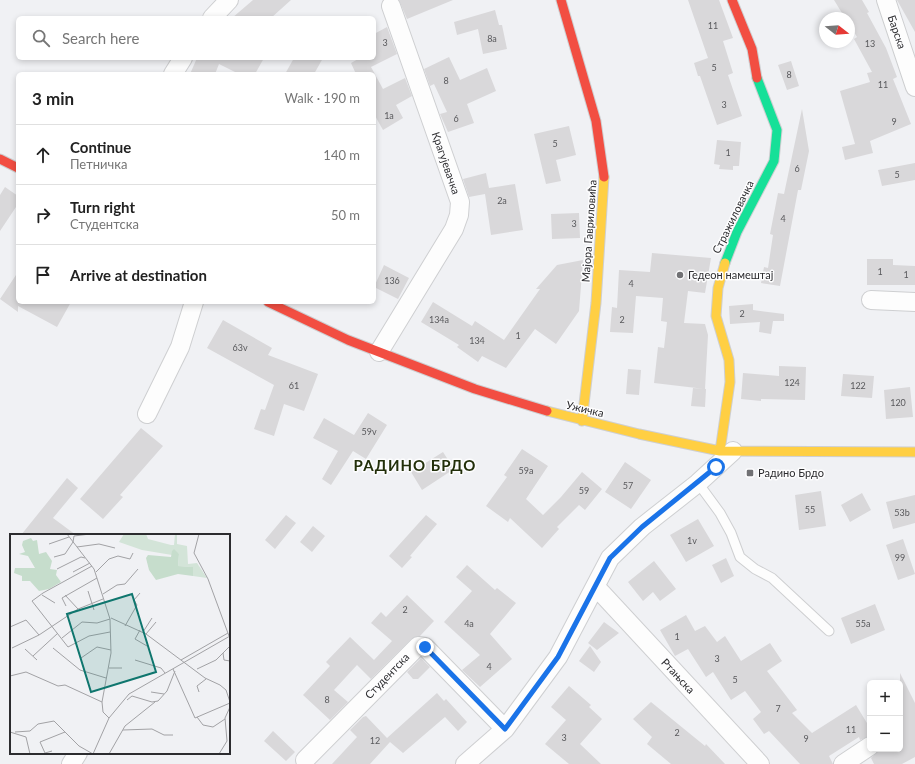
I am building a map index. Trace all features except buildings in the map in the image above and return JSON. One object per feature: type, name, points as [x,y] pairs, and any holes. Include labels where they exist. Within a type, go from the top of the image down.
[{"type":"street","points":[[214,16],[228,0]]},
{"type":"street","name":"Мајора Гавриловића","points":[[561,0],[596,122],[604,168],[605,187],[596,303],[582,421]]},
{"type":"street","name":"Стражиловачка","points":[[727,451],[730,378],[726,347],[718,329],[716,310],[718,288],[726,255],[774,161],[778,143],[777,130],[758,85],[752,49],[732,0]]},
{"type":"street","name":"Барска","points":[[886,0],[915,87]]},
{"type":"street","name":"Крагујевачка","points":[[379,352],[454,229],[460,208],[460,202],[391,6]]},
{"type":"street","points":[[174,72],[182,60]]},
{"type":"street","points":[[0,159],[16,167]]},
{"type":"street","points":[[871,300],[915,302]]},
{"type":"street","points":[[147,414],[180,347],[193,304]]},
{"type":"street","name":"Ужичка","points":[[272,304],[310,323],[379,352],[510,400],[582,421],[727,451],[915,452]]},
{"type":"street","points":[[473,761],[505,729],[558,657],[610,558],[642,527],[698,483],[727,451]]},
{"type":"street","name":"Ртањска","points":[[596,587],[760,764]]},
{"type":"street","name":"Студентска","points":[[305,760],[418,646],[425,647],[505,729]]},
{"type":"street","points":[[843,764],[867,748]]},
{"type":"street","points":[[71,764],[77,754]]},
{"type":"lane","points":[[698,483],[720,514],[731,533],[740,557],[755,569],[772,578],[829,631]]},
{"type":"traffic: fast","points":[[725,263],[737,232],[774,161],[777,130],[757,78]]},
{"type":"traffic: slow","points":[[582,421],[596,303],[604,177]]},
{"type":"traffic: slow","points":[[720,451],[730,382],[729,360],[716,316],[718,288],[725,263]]},
{"type":"traffic: slow","points":[[547,411],[639,434],[720,451],[915,452]]},
{"type":"traffic: jam","points":[[561,0],[596,121],[604,177]]},
{"type":"traffic: jam","points":[[732,0],[752,49],[757,78]]},
{"type":"traffic: jam","points":[[0,159],[16,167]]},
{"type":"traffic: jam","points":[[272,304],[348,340],[475,389],[547,411]]},
{"type":"place","name":"Гедеон намештај","points":[[680,275]]},
{"type":"place","name":"Радино Брдо","points":[[750,473]]},
{"type":"district","name":"РАДИНО БРДО","points":[[415,466]]},
{"type":"route","points":[[425,647],[505,729],[558,657],[610,558],[642,527],[716,467]]}]
